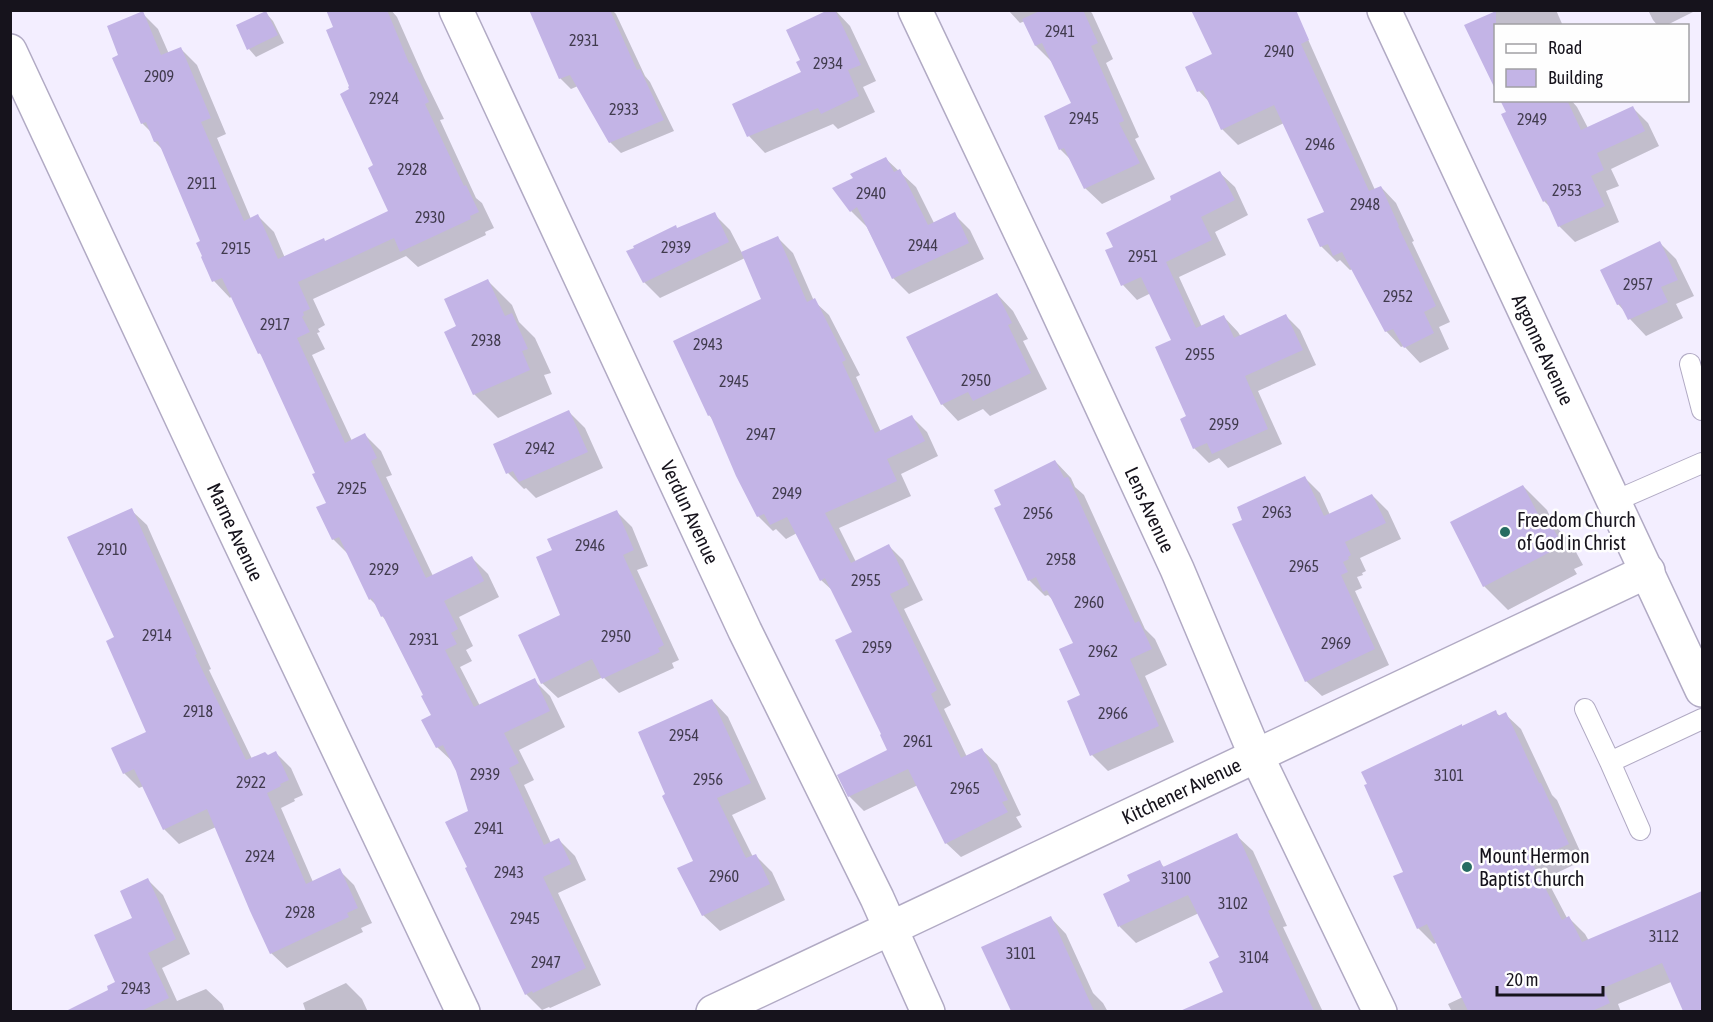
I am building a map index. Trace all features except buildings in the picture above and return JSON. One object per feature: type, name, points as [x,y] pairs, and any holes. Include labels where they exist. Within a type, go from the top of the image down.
[{"type":"street","name":"Verdun Avenue","points":[[456,10],[745,631],[867,877],[928,1011]]},
{"type":"street","name":"Lens Avenue","points":[[915,10],[1177,569],[1257,756],[1380,1011]]},
{"type":"street","name":"Argonne Avenue","points":[[1384,10],[1702,690]]},
{"type":"street","name":"Marne Avenue","points":[[10,51],[215,490],[463,1011]]},
{"type":"street","name":"Kitchener Avenue","points":[[713,1011],[1648,571]]},
{"type":"lane","points":[[1690,364],[1702,410]]},
{"type":"lane","points":[[1615,501],[1702,463]]},
{"type":"lane","points":[[1585,709],[1640,830]]},
{"type":"lane","points":[[1610,762],[1702,719]]},
{"type":"place","name":"Freedom Church of God in Christ","points":[[1505,532]]},
{"type":"place","name":"Mount Hermon Baptist Church","points":[[1467,867]]}]
